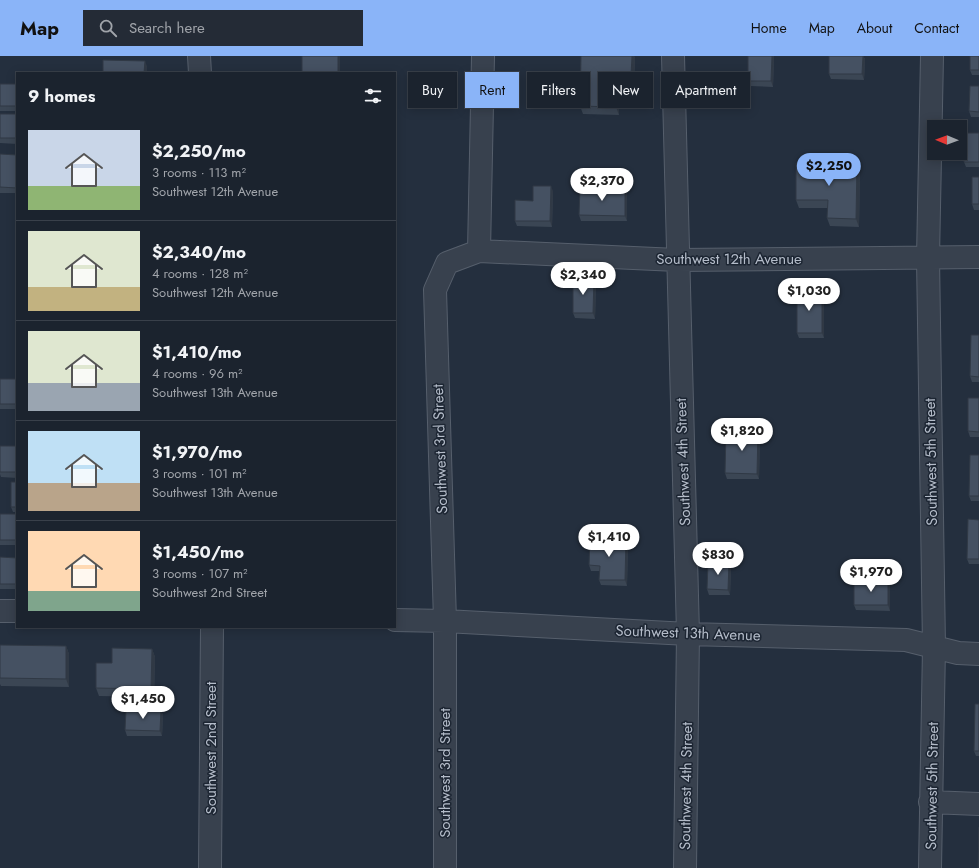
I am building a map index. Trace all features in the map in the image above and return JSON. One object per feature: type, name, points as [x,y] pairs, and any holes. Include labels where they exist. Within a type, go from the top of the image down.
[{"type":"street","points":[[199,56],[200,72]]},
{"type":"street","points":[[479,251],[483,56]]},
{"type":"street","name":"Southwest 4th Street","points":[[673,56],[677,260],[688,634],[685,868]]},
{"type":"street","name":"Southwest 5th Street","points":[[930,868],[934,647],[928,258],[932,56]]},
{"type":"street","name":"Southwest 12th Avenue","points":[[479,251],[677,260],[979,257]]},
{"type":"street","name":"Southwest 3rd Street","points":[[444,868],[446,621],[435,290],[447,263],[479,251]]},
{"type":"street","points":[[0,611],[16,611]]},
{"type":"street","name":"Southwest 13th Avenue","points":[[396,620],[446,621],[688,634],[906,640],[958,653],[979,654]]},
{"type":"street","name":"Southwest 2nd Street","points":[[210,868],[212,628]]},
{"type":"street","points":[[930,802],[979,804]]},
{"type":"building","points":[[302,56],[338,56],[338,72],[302,72]]},
{"type":"building","points":[[581,56],[632,56],[631,72],[598,72],[598,106],[590,106],[590,72],[581,72]]},
{"type":"building","points":[[748,56],[772,56],[771,81],[750,81],[750,72],[748,72]]},
{"type":"building","points":[[829,56],[863,56],[862,74],[829,74]]},
{"type":"building","points":[[970,56],[979,56],[979,70],[970,70]]},
{"type":"building","points":[[103,60],[145,61],[144,72],[103,72]]},
{"type":"building","points":[[0,84],[16,84],[16,106],[0,106]]},
{"type":"building","points":[[970,86],[979,86],[979,112],[969,111]]},
{"type":"building","points":[[0,114],[16,114],[16,138],[0,138]]},
{"type":"building","points":[[967,133],[979,133],[979,162],[964,162],[964,160],[967,160]]},
{"type":"building","points":[[0,154],[16,155],[16,188],[0,187]]},
{"type":"building","points":[[796,163],[857,164],[856,219],[827,218],[828,200],[796,200]]},
{"type":"building","points":[[972,177],[979,177],[979,204],[972,204]]},
{"type":"building","points":[[533,186],[551,186],[550,221],[515,221],[515,200],[533,201]]},
{"type":"building","points":[[580,187],[625,188],[625,216],[579,215]]},
{"type":"building","points":[[573,278],[594,279],[593,313],[573,313]]},
{"type":"building","points":[[797,290],[822,291],[822,333],[797,333]]},
{"type":"building","points":[[971,335],[979,335],[979,377],[970,376]]},
{"type":"building","points":[[0,379],[16,379],[16,404],[0,404]]},
{"type":"building","points":[[968,398],[979,398],[979,432],[968,431]]},
{"type":"building","points":[[726,430],[758,431],[757,474],[725,473]]},
{"type":"building","points":[[0,446],[16,446],[16,472],[0,472]]},
{"type":"building","points":[[970,455],[979,455],[979,496],[969,496]]},
{"type":"building","points":[[11,482],[16,482],[16,507],[11,507]]},
{"type":"building","points":[[0,514],[16,514],[16,540],[0,540]]},
{"type":"building","points":[[968,519],[979,520],[979,559],[967,559]]},
{"type":"building","points":[[590,539],[626,539],[625,580],[599,580],[600,566],[589,565]]},
{"type":"building","points":[[0,557],[16,558],[16,584],[0,584]]},
{"type":"building","points":[[708,563],[729,563],[728,590],[707,589]]},
{"type":"building","points":[[854,580],[888,581],[888,605],[854,605]]},
{"type":"building","points":[[0,645],[66,646],[66,679],[0,678]]},
{"type":"building","points":[[112,648],[152,649],[151,689],[96,688],[96,663],[112,663]]},
{"type":"building","points":[[975,704],[979,704],[979,751],[974,751]]},
{"type":"building","points":[[126,709],[161,710],[160,731],[125,730]]},
{"type":"building","points":[[979,827],[979,868],[978,868]]}]
